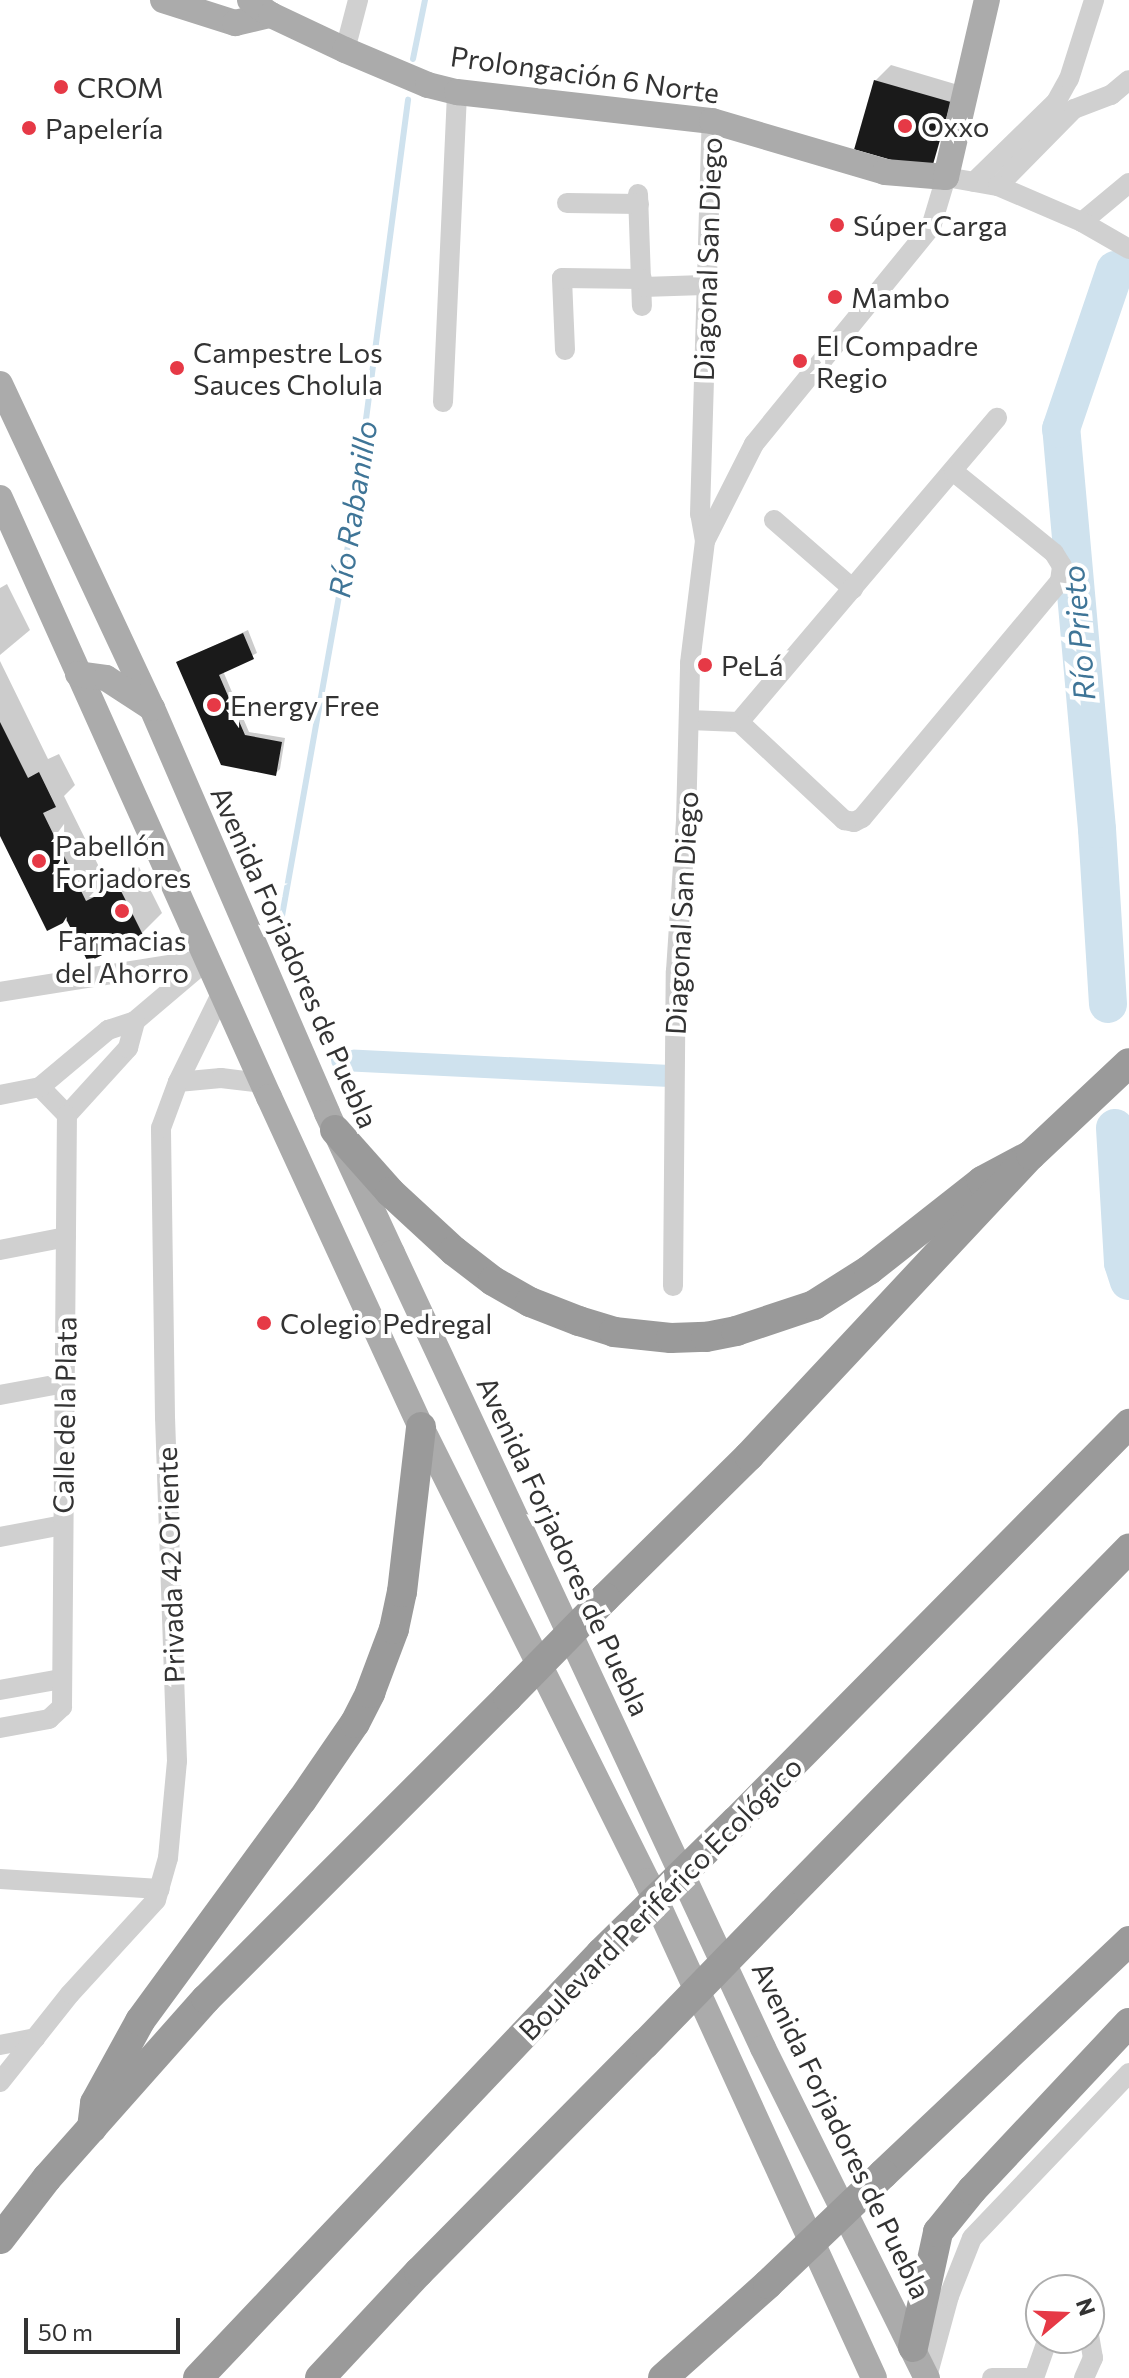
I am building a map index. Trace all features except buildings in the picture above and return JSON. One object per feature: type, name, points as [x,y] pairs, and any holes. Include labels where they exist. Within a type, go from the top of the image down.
[{"type":"highway","points":[[0,2239],[92,2128],[206,1999],[749,1456],[1031,1155],[1129,1063]]},
{"type":"highway","points":[[335,1130],[390,1192],[454,1251],[493,1281],[530,1302],[579,1321],[614,1332],[671,1338],[706,1337],[736,1331],[814,1305],[869,1270],[982,1181],[1031,1155]]},
{"type":"highway","name":"Boulevard Periférico Ecológico","points":[[198,2378],[601,1953],[1129,1424]]},
{"type":"highway","points":[[92,2128],[95,2103],[140,2021],[320,1774],[355,1723],[370,1693],[394,1629],[402,1592],[421,1427]]},
{"type":"highway","points":[[320,2378],[419,2272],[1129,1549]]},
{"type":"highway","points":[[663,2378],[768,2284],[1129,1941]]},
{"type":"highway","points":[[913,2347],[938,2232],[972,2190],[1129,2023]]},
{"type":"main road","name":"Prolongación 6 Norte","points":[[163,0],[235,23],[261,7],[345,50],[428,85],[457,92],[712,121],[885,172],[946,177]]},
{"type":"main road","points":[[946,177],[987,0]]},
{"type":"main road","name":"Avenida Forjadores de Puebla","points":[[0,384],[152,708],[335,1130],[763,2048],[927,2378]]},
{"type":"main road","points":[[0,498],[262,1083],[421,1427],[647,1881],[874,2378]]},
{"type":"main road","points":[[78,674],[106,678],[152,708]]},
{"type":"street","points":[[345,50],[358,0]]},
{"type":"street","points":[[974,182],[1056,102],[1069,79],[1094,0]]},
{"type":"street","points":[[998,186],[1074,109],[1111,95],[1129,80]]},
{"type":"street","points":[[443,402],[457,92]]},
{"type":"street","name":"Diagonal San Diego","points":[[673,1286],[676,971],[690,663],[705,541],[700,514],[704,285],[712,121]]},
{"type":"street","points":[[946,177],[998,186],[1082,222],[1129,249]]},
{"type":"street","name":"Diagonal San Diego","points":[[705,541],[754,444],[931,227],[946,177]]},
{"type":"street","points":[[1082,222],[1129,183]]},
{"type":"street","points":[[567,203],[639,199],[642,291]]},
{"type":"street","points":[[565,350],[562,278],[642,291],[704,285]]},
{"type":"street","points":[[739,722],[997,418]]},
{"type":"street","points":[[689,720],[739,722],[844,820],[854,822],[862,818],[1060,581],[1062,566],[1054,553],[954,472]]},
{"type":"street","points":[[774,520],[853,589]]},
{"type":"street","points":[[1,991],[208,959]]},
{"type":"street","points":[[0,1095],[40,1087],[108,1030],[135,1021],[208,959]]},
{"type":"street","name":"Privada 42 Oriente","points":[[160,1889],[168,1858],[177,1761],[165,1417],[161,1128],[178,1082],[222,992]]},
{"type":"street","points":[[40,1087],[67,1115],[128,1048],[135,1021]]},
{"type":"street","points":[[178,1082],[221,1078],[262,1083]]},
{"type":"street","name":"Calle de la Plata","points":[[0,1728],[49,1719],[62,1707],[67,1115]]},
{"type":"street","points":[[0,1250],[66,1237]]},
{"type":"street","points":[[0,1395],[65,1383]]},
{"type":"street","points":[[0,1537],[63,1525]]},
{"type":"street","points":[[0,1690],[62,1679]]},
{"type":"street","points":[[0,1879],[160,1889],[156,1900],[0,2082]]},
{"type":"street","points":[[0,2045],[35,2038]]},
{"type":"street","points":[[927,2378],[949,2296],[972,2238],[1129,2073]]},
{"type":"street","points":[[1034,2378],[1042,2354]]},
{"type":"street","points":[[1084,2378],[1092,2354]]},
{"type":"street","points":[[992,2378],[1026,2378]]},
{"type":"waterway","name":"Río Rabanillo","points":[[413,59],[425,0]]},
{"type":"waterway","name":"Río Rabanillo","points":[[282,916],[353,518],[408,100]]},
{"type":"waterway","name":"Río Prieto","points":[[1108,1004],[1097,829],[1061,429],[1115,270]]},
{"type":"waterway","points":[[342,1060],[665,1076]]},
{"type":"waterway","name":"Río Prieto","points":[[1115,1128],[1123,1263],[1129,1281]]},
{"type":"place","name":"CROM","points":[[61,87]]},
{"type":"place","name":"Oxxo","points":[[905,126]]},
{"type":"place","name":"Papelería","points":[[29,128]]},
{"type":"place","name":"Súper Carga","points":[[837,225]]},
{"type":"place","name":"Mambo","points":[[835,297]]},
{"type":"place","name":"El Compadre Regio","points":[[800,361]]},
{"type":"place","name":"Campestre Los Sauces Cholula","points":[[177,368]]},
{"type":"place","name":"PeLá","points":[[705,665]]},
{"type":"place","name":"Energy Free","points":[[214,705]]},
{"type":"place","name":"Pabellón Forjadores","points":[[39,861]]},
{"type":"place","name":"Farmacias del Ahorro","points":[[122,911]]},
{"type":"place","name":"Colegio Pedregal","points":[[264,1323]]}]
